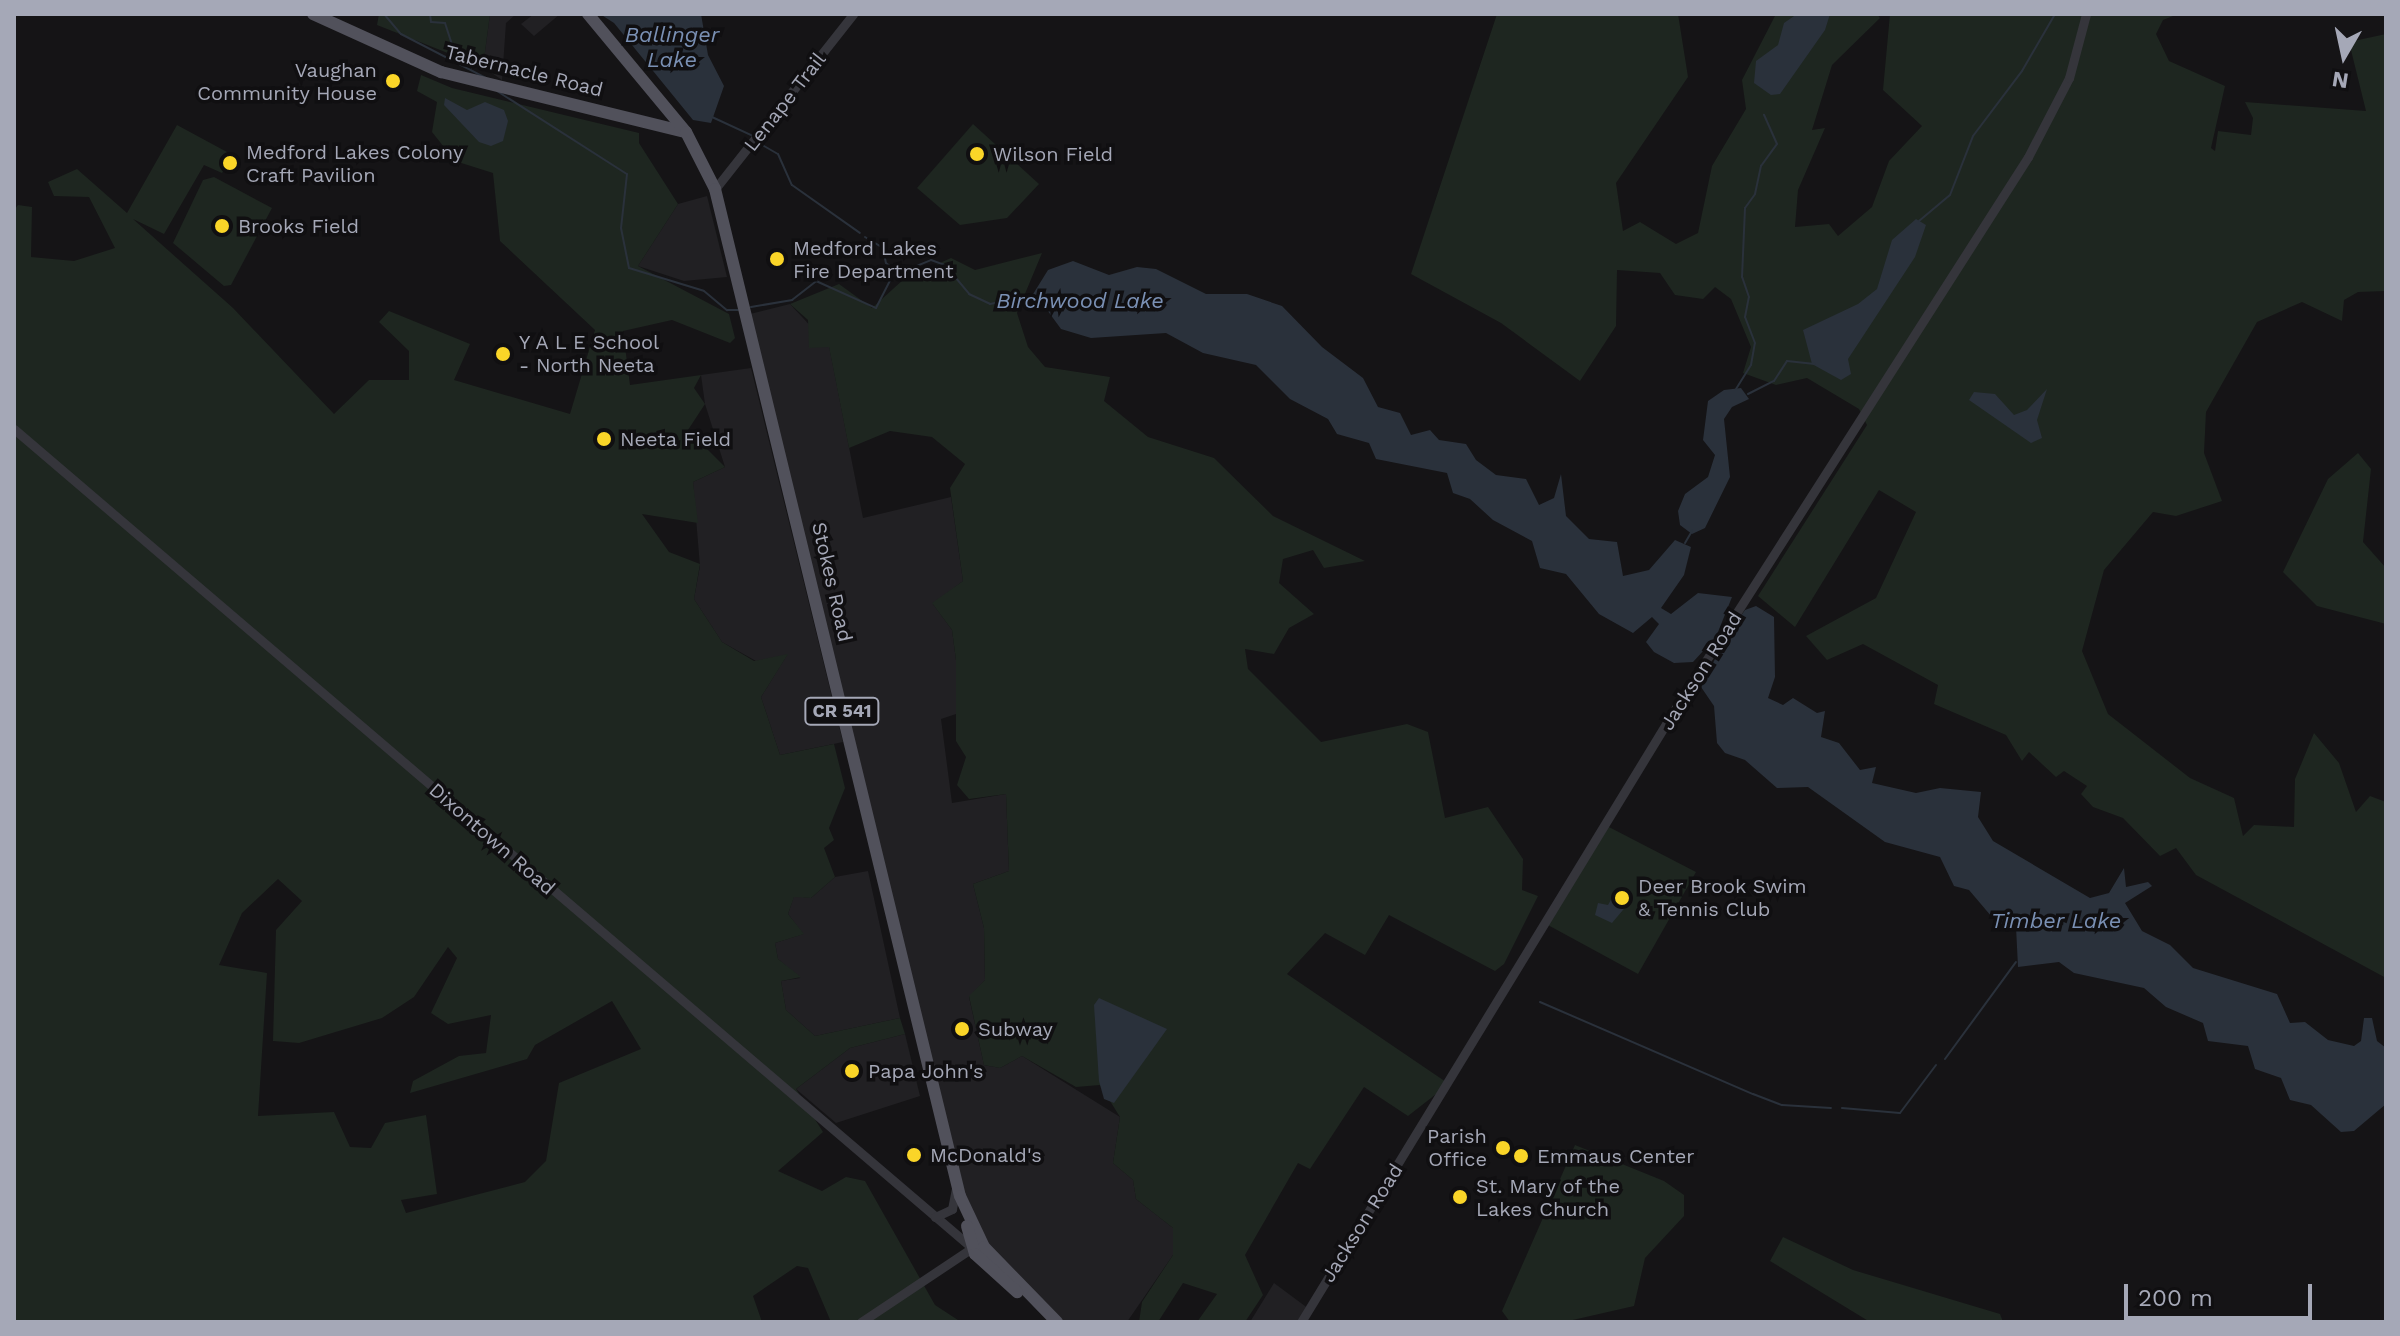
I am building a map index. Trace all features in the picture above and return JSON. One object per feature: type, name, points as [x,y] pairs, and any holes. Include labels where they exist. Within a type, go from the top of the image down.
[{"type":"main road","name":"Tabernacle Road","points":[[313,14],[441,72],[686,132]]},
{"type":"main road","name":"Stokes Road","points":[[588,14],[686,132],[715,189],[960,1196],[976,1245],[988,1269],[1056,1321]]},
{"type":"main road","name":"Stokes Road","points":[[976,1245],[1056,1321]]},
{"type":"street","name":"Lenape Trail","points":[[715,189],[853,14]]},
{"type":"street","name":"Jackson Road","points":[[1301,1322],[1675,709],[2036,143],[2074,67],[2086,14]]},
{"type":"street","name":"Dixontown Road","points":[[14,429],[935,1217],[976,1245]]},
{"type":"street","points":[[935,1217],[952,1209],[956,1181]]},
{"type":"street","points":[[861,1322],[976,1245]]},
{"type":"shaded area","points":[[379,14],[490,14],[483,67],[377,25]]},
{"type":"shaded area","points":[[490,14],[516,14],[506,23],[502,80],[483,67]]},
{"type":"shaded area","points":[[534,14],[560,14],[534,36],[521,24]]},
{"type":"shaded area","points":[[1497,14],[1678,14],[1688,77],[1616,183],[1623,231],[1640,222],[1676,244],[1698,233],[1712,166],[1746,109],[1742,80],[1776,14],[1877,14],[1880,18],[1832,65],[1812,130],[1825,128],[1798,190],[1795,227],[1829,224],[1838,236],[1872,207],[1889,161],[1922,126],[1883,90],[1890,14],[2178,14],[2163,20],[2156,34],[2169,61],[2225,86],[2211,148],[2215,151],[2218,131],[2251,135],[2253,118],[2245,102],[2366,111],[2349,42],[2386,34],[2386,291],[2358,292],[2344,300],[2342,321],[2302,302],[2257,322],[2206,412],[2204,453],[2222,501],[2176,516],[2153,512],[2104,570],[2082,651],[2108,714],[2190,778],[2234,798],[2243,836],[2254,825],[2294,827],[2295,779],[2314,733],[2339,763],[2356,812],[2370,796],[2386,802],[2386,978],[2196,875],[2176,848],[2160,856],[2123,818],[2093,807],[2081,794],[2087,786],[2064,771],[2056,777],[2029,752],[2022,761],[2006,735],[1934,704],[1938,685],[1863,644],[1827,660],[1806,636],[1876,598],[1916,512],[1879,490],[1795,627],[1758,596],[1867,425],[1859,409],[1807,378],[1776,385],[1743,373],[1751,347],[1731,299],[1715,287],[1703,299],[1675,295],[1660,273],[1617,270],[1616,326],[1580,381],[1501,323],[1411,274]]},
{"type":"shaded area","points":[[421,75],[452,88],[639,133],[639,143],[678,204],[638,266],[729,314],[735,338],[730,343],[672,320],[623,331],[630,385],[701,375],[694,388],[705,404],[688,430],[725,467],[693,482],[698,523],[642,514],[669,552],[700,564],[694,599],[722,642],[754,661],[788,654],[761,697],[780,755],[834,744],[845,788],[829,828],[834,840],[824,848],[835,877],[811,898],[794,897],[788,914],[804,934],[775,943],[778,959],[801,977],[781,981],[786,1010],[815,1036],[900,1018],[905,1034],[850,1048],[796,1089],[823,1132],[778,1171],[822,1191],[846,1177],[865,1181],[935,1305],[961,1322],[831,1322],[808,1268],[797,1266],[753,1296],[762,1322],[14,1322],[14,210],[18,205],[32,207],[31,257],[74,261],[115,248],[89,197],[54,196],[48,182],[77,169],[127,213],[177,125],[227,152],[220,164],[225,168],[222,173],[204,165],[164,234],[133,219],[233,308],[334,414],[369,380],[409,380],[409,351],[379,322],[389,311],[470,344],[454,380],[570,414],[595,330],[500,241],[493,173],[455,161],[432,132],[437,102],[417,91]],"holes":[[[278,879],[302,901],[276,930],[273,1041],[299,1043],[382,1018],[414,997],[448,947],[457,958],[431,1013],[448,1024],[491,1015],[486,1053],[459,1056],[413,1081],[410,1093],[527,1059],[535,1045],[612,1001],[641,1049],[559,1083],[546,1161],[525,1182],[406,1213],[401,1200],[437,1194],[426,1115],[385,1123],[371,1148],[350,1147],[334,1112],[258,1116],[267,973],[219,965],[242,913]]]},
{"type":"shaded area","name":"Wilson Field","points":[[973,124],[1039,184],[1007,218],[960,225],[917,188]]},
{"type":"shaded area","name":"Brooks Field","points":[[214,177],[272,208],[231,285],[224,286],[173,243],[203,180]]},
{"type":"shaded area","points":[[707,196],[727,277],[684,281],[638,266],[678,204]]},
{"type":"shaded area","points":[[1042,253],[1017,313],[1028,347],[1045,367],[1110,377],[1104,401],[1148,437],[1214,458],[1273,516],[1365,561],[1324,568],[1313,550],[1283,559],[1279,583],[1314,614],[1289,628],[1274,654],[1245,649],[1248,669],[1321,742],[1407,724],[1428,732],[1445,818],[1488,807],[1523,859],[1522,890],[1538,896],[1504,964],[1495,971],[1389,915],[1365,955],[1325,933],[1287,974],[1449,1084],[1408,1116],[1364,1087],[1310,1169],[1298,1163],[1245,1255],[1263,1295],[1245,1322],[1197,1322],[1217,1294],[1183,1283],[1158,1322],[1139,1322],[1142,1302],[1173,1255],[1173,1228],[1136,1199],[1133,1180],[1113,1163],[1120,1117],[1100,1085],[1076,1087],[1022,1056],[1000,1068],[984,1065],[969,996],[985,980],[984,928],[973,884],[1009,871],[1006,794],[969,799],[957,785],[966,757],[956,741],[956,660],[952,630],[932,603],[963,581],[950,488],[965,464],[932,437],[890,431],[849,448],[829,347],[809,348],[808,320],[790,304],[839,284],[872,308],[904,279],[951,258],[975,270]]},
{"type":"shaded area","points":[[790,304],[829,346],[863,518],[951,497],[963,581],[933,604],[952,630],[956,660],[956,714],[941,719],[952,803],[1006,794],[1009,871],[973,884],[984,928],[985,980],[969,997],[984,1065],[1000,1068],[1022,1056],[1120,1117],[1113,1163],[1133,1180],[1136,1199],[1173,1228],[1173,1255],[1127,1322],[1057,1322],[973,1229],[746,315]]},
{"type":"shaded area","points":[[751,368],[843,742],[780,755],[761,697],[787,655],[756,661],[722,642],[694,599],[700,566],[693,482],[725,467],[705,404],[701,375]]},
{"type":"shaded area","points":[[2358,453],[2371,469],[2363,542],[2386,568],[2386,624],[2317,606],[2283,572],[2328,479]]},
{"type":"shaded area","name":"Deer Brook Swim & Tennis Club","points":[[1607,826],[1696,872],[1638,974],[1546,924]]},
{"type":"shaded area","points":[[868,871],[900,1018],[815,1036],[786,1010],[781,981],[800,978],[778,959],[775,943],[803,934],[788,914],[794,896],[811,898],[835,877]]},
{"type":"shaded area","points":[[905,1034],[920,1096],[836,1123],[796,1089],[850,1048]]},
{"type":"shaded area","points":[[1575,1145],[1664,1181],[1684,1195],[1684,1216],[1645,1258],[1634,1306],[1564,1322],[1510,1322],[1502,1311]]},
{"type":"shaded area","points":[[1783,1237],[1853,1270],[2000,1314],[2003,1322],[1870,1322],[1770,1261]]},
{"type":"shaded area","points":[[1274,1283],[1309,1309],[1301,1322],[1250,1322]]},
{"type":"water","name":"Ballinger Lake","points":[[600,14],[701,14],[708,55],[724,86],[711,123],[693,120],[614,23]]},
{"type":"water","points":[[1797,14],[1830,14],[1825,30],[1780,94],[1771,95],[1754,83],[1756,61],[1778,45],[1784,23]]},
{"type":"water","points":[[445,98],[467,110],[485,102],[504,110],[508,121],[503,141],[491,146],[479,142],[444,105]]},
{"type":"water","points":[[1916,219],[1926,225],[1915,257],[1848,359],[1851,374],[1841,380],[1812,364],[1803,330],[1858,304],[1877,289],[1892,240]]},
{"type":"water","name":"Birchwood Lake","points":[[1073,261],[1109,275],[1137,267],[1156,269],[1206,294],[1247,294],[1282,306],[1322,347],[1363,378],[1378,407],[1400,413],[1411,435],[1430,430],[1439,440],[1466,444],[1476,460],[1496,475],[1526,479],[1539,505],[1554,498],[1561,474],[1566,516],[1589,539],[1617,542],[1623,576],[1649,570],[1675,540],[1691,547],[1684,575],[1661,608],[1671,614],[1698,593],[1732,597],[1716,637],[1693,662],[1674,663],[1654,652],[1646,642],[1659,624],[1652,617],[1633,633],[1599,614],[1566,574],[1540,568],[1532,541],[1493,520],[1470,499],[1453,493],[1447,473],[1376,459],[1369,443],[1337,434],[1328,419],[1290,399],[1256,365],[1203,353],[1166,333],[1091,338],[1061,329],[1042,303],[1030,299],[1048,270]]},
{"type":"water","points":[[1741,388],[1749,399],[1732,407],[1724,419],[1730,477],[1705,528],[1692,534],[1680,525],[1678,511],[1685,494],[1708,477],[1715,455],[1703,440],[1708,401],[1724,390]]},
{"type":"water","points":[[2047,389],[2037,420],[2042,438],[2031,443],[1969,400],[1974,392],[1995,394],[2014,415],[2027,410]]},
{"type":"water","name":"Timber Lake","points":[[1756,606],[1774,617],[1775,677],[1768,698],[1783,705],[1793,698],[1817,713],[1825,711],[1821,737],[1839,743],[1860,770],[1876,767],[1872,783],[1916,793],[1940,788],[1981,792],[1978,817],[1993,841],[2090,898],[2109,893],[2124,868],[2126,887],[2148,882],[2152,886],[2125,903],[2142,931],[2170,945],[2193,968],[2277,994],[2290,1023],[2305,1022],[2328,1040],[2354,1046],[2361,1041],[2364,1018],[2372,1018],[2377,1041],[2386,1048],[2386,1104],[2354,1131],[2341,1132],[2311,1105],[2290,1100],[2281,1078],[2255,1069],[2248,1046],[2208,1041],[2203,1023],[2166,1007],[2144,988],[2074,973],[2059,962],[2018,967],[2016,927],[1997,923],[1969,890],[1954,886],[1940,857],[1885,842],[1808,787],[1777,788],[1745,760],[1725,753],[1717,743],[1714,706],[1701,687],[1726,637],[1745,610]]},
{"type":"water","points":[[1613,896],[1628,904],[1612,923],[1595,915],[1598,903],[1608,905]]},
{"type":"water","points":[[1099,998],[1167,1029],[1114,1103],[1104,1099],[1099,1081],[1094,1005]]},
{"type":"waterway","points":[[384,14],[401,34],[486,78]]},
{"type":"waterway","points":[[430,14],[431,22],[445,23],[452,45],[472,56],[471,68]]},
{"type":"waterway","points":[[1919,221],[1950,195],[1973,136],[2022,71],[2055,14]]},
{"type":"waterway","points":[[497,91],[627,174],[621,228],[629,268],[704,291],[727,310],[738,310]]},
{"type":"waterway","points":[[1736,389],[1751,365],[1755,343],[1745,317],[1749,297],[1742,277],[1745,208],[1755,194],[1761,166],[1777,144],[1764,115]]},
{"type":"waterway","points":[[712,117],[753,136]]},
{"type":"waterway","points":[[764,146],[778,154],[792,185],[860,233]]},
{"type":"waterway","points":[[865,237],[883,248],[886,263],[899,273]]},
{"type":"waterway","points":[[751,307],[792,300],[816,281],[876,308],[892,276],[931,260],[945,265],[969,294],[990,304],[1030,296]]},
{"type":"waterway","points":[[1748,394],[1774,381],[1787,361],[1815,364]]},
{"type":"waterway","points":[[1685,543],[1692,531]]},
{"type":"waterway","points":[[1945,1059],[2016,962]]},
{"type":"waterway","points":[[1540,1002],[1782,1105],[1831,1108]]},
{"type":"waterway","points":[[1842,1108],[1900,1113],[1936,1065]]},
{"type":"place","name":"Vaughan Community House","points":[[393,81]]},
{"type":"place","name":"Wilson Field","points":[[977,154]]},
{"type":"place","name":"Medford Lakes Colony Craft Pavilion","points":[[230,163]]},
{"type":"place","name":"Brooks Field","points":[[222,226]]},
{"type":"place","name":"Medford Lakes Fire Department","points":[[777,259]]},
{"type":"place","name":"Y A L E School - North Neeta","points":[[503,354]]},
{"type":"place","name":"Neeta Field","points":[[604,439]]},
{"type":"place","name":"Deer Brook Swim & Tennis Club","points":[[1622,898]]},
{"type":"place","name":"Subway","points":[[962,1029]]},
{"type":"place","name":"Papa John's","points":[[852,1071]]},
{"type":"place","name":"Parish Office","points":[[1503,1148]]},
{"type":"place","name":"McDonald's","points":[[914,1155]]},
{"type":"place","name":"Emmaus Center","points":[[1521,1156]]},
{"type":"place","name":"St. Mary of the Lakes Church","points":[[1460,1197]]}]
